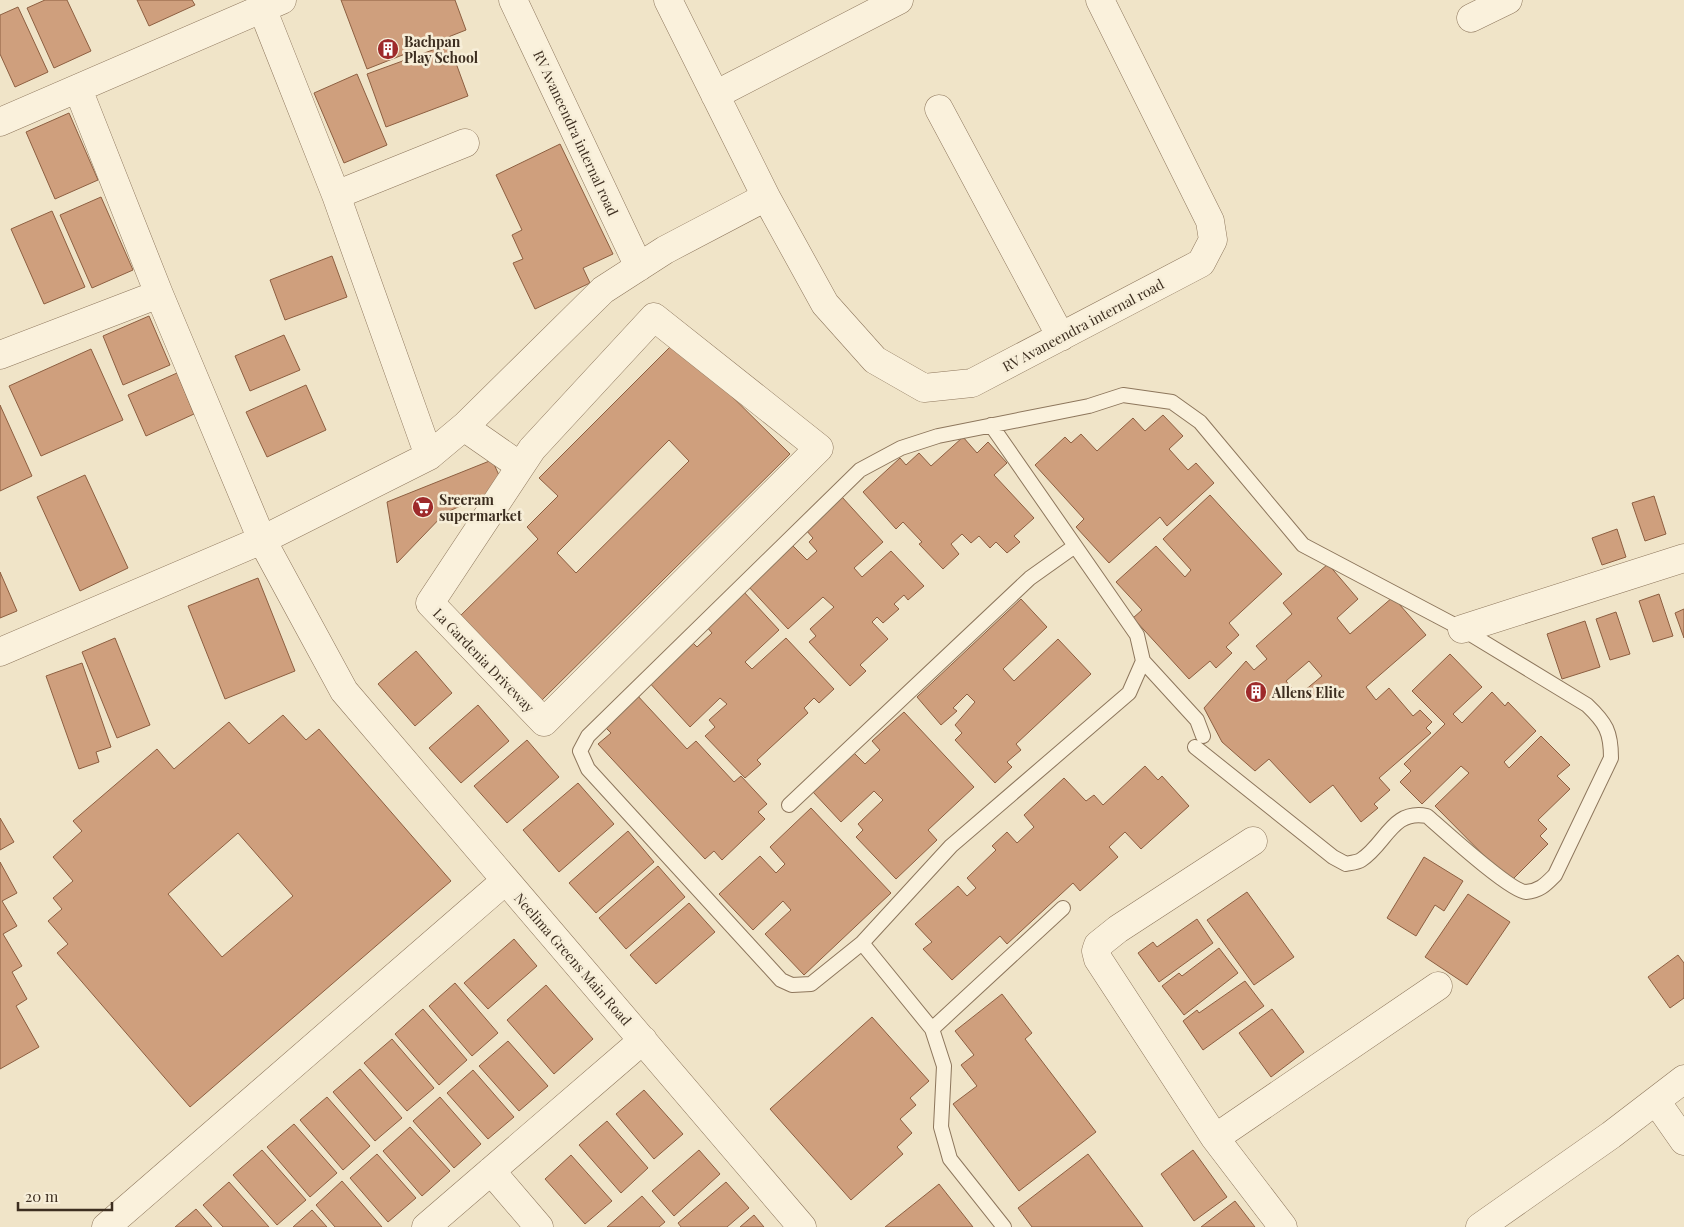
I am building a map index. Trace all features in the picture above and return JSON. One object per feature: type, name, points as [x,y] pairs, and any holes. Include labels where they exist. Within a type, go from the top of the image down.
[{"type":"street","name":"RV Avaneendra internal road","points":[[513,0],[639,267]]},
{"type":"street","name":"RV Avaneendra internal road","points":[[668,0],[766,197],[825,304],[876,360],[924,388],[972,383],[1201,263],[1213,240],[1210,221],[1100,0]]},
{"type":"street","points":[[1471,18],[1508,0]]},
{"type":"street","points":[[715,95],[896,1]]},
{"type":"street","points":[[1,120],[78,89],[272,4],[336,195],[430,456]]},
{"type":"street","name":"Neelima Greens Main Road","points":[[78,89],[159,294],[262,540],[344,691],[802,1227]]},
{"type":"street","points":[[939,110],[1061,337]]},
{"type":"street","points":[[336,195],[465,143]]},
{"type":"street","points":[[0,652],[262,540],[430,456],[464,427],[603,290],[665,250],[766,197]]},
{"type":"street","points":[[0,355],[159,294]]},
{"type":"street","name":"La Gardenia Driveway","points":[[654,317],[819,448],[544,722],[430,603],[520,466],[532,449],[654,317]]},
{"type":"street","points":[[464,427],[520,466]]},
{"type":"street","points":[[1462,630],[1684,558]]},
{"type":"street","points":[[1253,841],[1118,929],[1098,945],[1096,951],[1098,959],[1215,1138],[1284,1227]]},
{"type":"street","points":[[106,1227],[505,881]]},
{"type":"street","points":[[1215,1138],[1438,986]]},
{"type":"street","points":[[426,1227],[643,1040]]},
{"type":"street","points":[[1480,1227],[1511,1219],[1684,1079]]},
{"type":"street","points":[[1656,1101],[1684,1142]]},
{"type":"street","points":[[491,1171],[539,1227]]},
{"type":"lane","points":[[991,425],[1137,635],[1143,662],[1197,720],[1199,741],[1332,857],[1346,864],[1361,860],[1400,819],[1414,814],[1427,816],[1507,883],[1524,892],[1541,889],[1555,875],[1611,758],[1611,740],[1604,721],[1587,706],[1462,630],[1303,545],[1200,422],[1172,402],[1123,395],[1089,406],[991,425],[938,436],[902,448],[860,470],[588,736],[580,751],[588,769],[781,980],[792,985],[811,984],[862,943],[951,846],[1130,693],[1143,662]]},
{"type":"lane","points":[[789,805],[1030,578],[1075,546]]},
{"type":"lane","points":[[932,1028],[1063,908]]},
{"type":"lane","points":[[862,943],[932,1028],[944,1066],[941,1127],[950,1160],[1004,1227]]},
{"type":"building","points":[[45,0],[67,0],[91,51],[54,68],[27,8]]},
{"type":"building","points":[[137,0],[192,0],[195,5],[149,26]]},
{"type":"building","name":"Bachpan Play School","points":[[341,0],[455,0],[466,30],[367,69]]},
{"type":"building","points":[[18,7],[48,72],[15,87],[0,54],[0,15]]},
{"type":"building","points":[[449,44],[468,96],[386,127],[367,74]]},
{"type":"building","points":[[357,74],[387,145],[344,163],[314,93]]},
{"type":"building","points":[[69,113],[98,180],[55,199],[26,132]]},
{"type":"building","points":[[560,144],[613,254],[583,268],[590,283],[535,309],[513,263],[523,259],[512,235],[522,230],[496,175]]},
{"type":"building","points":[[101,197],[133,270],[92,288],[60,215]]},
{"type":"building","points":[[52,211],[85,287],[44,304],[11,229]]},
{"type":"building","points":[[332,256],[347,297],[285,320],[270,280]]},
{"type":"building","points":[[149,316],[170,365],[123,385],[103,336]]},
{"type":"building","points":[[284,335],[300,370],[250,391],[235,356]]},
{"type":"building","points":[[676,341],[790,454],[539,703],[456,620],[538,539],[527,527],[558,496],[539,478]],"holes":[[[669,440],[689,461],[576,573],[557,553]]]},
{"type":"building","points":[[91,349],[123,420],[41,456],[9,386]]},
{"type":"building","points":[[177,373],[194,414],[146,436],[128,395]]},
{"type":"building","points":[[306,385],[326,430],[267,457],[246,412]]},
{"type":"building","points":[[0,405],[32,476],[0,491]]},
{"type":"building","points":[[1163,415],[1183,436],[1169,449],[1188,470],[1196,463],[1214,483],[1167,526],[1160,517],[1109,563],[1076,527],[1084,519],[1035,465],[1065,437],[1071,443],[1081,434],[1097,451],[1133,418],[1145,431]]},
{"type":"building","points":[[963,437],[977,453],[988,442],[1007,463],[994,475],[1034,518],[1014,536],[1020,542],[1007,553],[996,542],[990,548],[979,536],[971,543],[962,534],[951,544],[959,554],[943,569],[919,544],[922,542],[903,522],[896,529],[863,492],[900,458],[906,465],[919,453],[931,466]]},
{"type":"building","points":[[492,460],[504,486],[445,513],[397,563],[387,502]]},
{"type":"building","points":[[85,475],[128,568],[80,591],[37,497]]},
{"type":"building","points":[[1210,495],[1282,574],[1229,623],[1239,635],[1226,647],[1232,653],[1216,668],[1210,661],[1189,679],[1133,618],[1142,610],[1116,582],[1156,546],[1185,577],[1191,570],[1163,539]]},
{"type":"building","points":[[1654,496],[1666,534],[1645,541],[1632,503]]},
{"type":"building","points":[[842,497],[883,542],[854,568],[862,577],[891,551],[924,586],[908,600],[904,595],[894,604],[899,609],[883,623],[877,617],[872,622],[888,639],[860,665],[866,671],[850,686],[809,642],[816,636],[810,629],[834,607],[823,597],[788,629],[747,585],[791,544],[807,560],[817,551],[809,542],[813,538],[806,530]]},
{"type":"building","points":[[1617,529],[1626,557],[1602,565],[1592,538]]},
{"type":"building","name":"Allens Elite","points":[[1328,564],[1358,599],[1337,618],[1350,634],[1393,597],[1426,635],[1366,687],[1376,700],[1389,688],[1413,716],[1420,710],[1432,722],[1426,728],[1431,733],[1379,778],[1390,790],[1374,804],[1378,808],[1361,822],[1333,785],[1310,803],[1269,759],[1255,771],[1222,742],[1204,708],[1246,661],[1254,670],[1267,659],[1256,646],[1292,614],[1283,603]],"holes":[[[1309,661],[1322,676],[1298,696],[1286,681]]]},
{"type":"building","points":[[0,572],[17,611],[0,618]]},
{"type":"building","points":[[258,578],[295,671],[225,699],[188,606]]},
{"type":"building","points":[[743,591],[779,630],[745,662],[752,669],[786,638],[834,689],[819,703],[814,698],[804,708],[808,713],[757,760],[761,764],[745,778],[705,736],[715,727],[709,720],[727,704],[720,698],[690,727],[647,680],[690,640],[697,647],[712,633],[706,626]]},
{"type":"building","points":[[1659,594],[1673,636],[1653,642],[1639,601]]},
{"type":"building","points":[[1021,599],[1047,627],[1003,669],[1014,681],[1058,639],[1091,674],[1016,744],[1021,750],[1007,762],[1012,767],[995,783],[955,740],[962,733],[955,725],[975,702],[967,694],[953,708],[957,711],[941,725],[917,697]]},
{"type":"building","points":[[1684,609],[1684,638],[1675,613]]},
{"type":"building","points":[[1616,612],[1630,654],[1610,660],[1596,619]]},
{"type":"building","points":[[1585,621],[1600,667],[1562,679],[1547,634]]},
{"type":"building","points":[[115,638],[150,725],[117,738],[82,652]]},
{"type":"building","points":[[416,651],[452,693],[415,726],[378,684]]},
{"type":"building","points":[[1450,654],[1482,687],[1453,714],[1462,723],[1492,692],[1505,706],[1508,702],[1536,731],[1504,762],[1509,768],[1541,736],[1570,765],[1557,776],[1570,789],[1538,820],[1547,829],[1540,836],[1548,844],[1510,882],[1435,806],[1469,773],[1461,766],[1422,804],[1400,782],[1411,771],[1404,764],[1445,724],[1412,691]]},
{"type":"building","points":[[82,663],[111,747],[96,752],[99,762],[79,769],[46,676]]},
{"type":"building","points":[[636,694],[687,749],[696,741],[734,782],[741,776],[767,804],[758,812],[765,819],[722,860],[714,851],[705,859],[598,744],[611,733],[603,725]]},
{"type":"building","points":[[478,705],[509,741],[461,783],[429,748]]},
{"type":"building","points":[[904,712],[974,787],[928,830],[937,840],[896,879],[856,837],[863,830],[858,824],[883,800],[874,791],[841,822],[813,792],[854,753],[865,764],[880,750],[872,741]]},
{"type":"building","points":[[283,715],[306,740],[319,729],[451,881],[190,1107],[57,953],[68,944],[48,921],[62,909],[53,898],[73,881],[53,857],[82,831],[73,821],[157,749],[174,769],[229,722],[249,744]],"holes":[[[238,833],[293,896],[222,957],[168,894]]]},
{"type":"building","points":[[527,740],[559,777],[507,823],[474,786]]},
{"type":"building","points":[[1145,766],[1158,780],[1162,776],[1189,806],[1141,849],[1125,832],[1109,847],[1118,857],[1080,891],[1073,883],[1007,944],[1000,936],[952,980],[923,949],[932,942],[915,924],[958,886],[967,896],[976,888],[967,878],[996,850],[992,846],[1007,832],[1017,843],[1034,827],[1024,815],[1064,778],[1086,801],[1094,795],[1103,805]]},
{"type":"building","points":[[578,783],[614,824],[559,872],[523,830]]},
{"type":"building","points":[[811,808],[891,893],[804,975],[765,934],[791,910],[783,901],[753,930],[719,894],[760,856],[776,873],[785,864],[770,847]]},
{"type":"building","points":[[0,818],[14,842],[0,850]]},
{"type":"building","points":[[628,831],[654,862],[596,913],[569,883]]},
{"type":"building","points":[[1424,857],[1463,881],[1444,911],[1435,905],[1416,936],[1387,918]]},
{"type":"building","points":[[0,862],[17,893],[2,901],[17,926],[3,934],[22,966],[12,972],[27,999],[16,1006],[39,1047],[0,1069]]},
{"type":"building","points":[[658,866],[685,897],[626,949],[599,918]]},
{"type":"building","points":[[1247,892],[1294,957],[1254,985],[1207,920]]},
{"type":"building","points":[[1468,894],[1510,922],[1467,985],[1425,957]]},
{"type":"building","points":[[689,903],[715,932],[656,984],[630,955]]},
{"type":"building","points":[[1197,919],[1213,943],[1159,982],[1138,953],[1153,942],[1157,947]]},
{"type":"building","points":[[514,939],[537,966],[488,1009],[464,983]]},
{"type":"building","points":[[1219,948],[1238,973],[1184,1015],[1162,986],[1179,973],[1182,976]]},
{"type":"building","points":[[1678,955],[1684,963],[1684,998],[1670,1008],[1648,977]]},
{"type":"building","points":[[1245,981],[1264,1006],[1203,1050],[1183,1021],[1197,1010],[1199,1013]]},
{"type":"building","points":[[455,983],[498,1033],[472,1056],[429,1006]]},
{"type":"building","points":[[546,985],[593,1039],[554,1074],[507,1020]]},
{"type":"building","points":[[1002,994],[1032,1033],[1025,1039],[1096,1132],[1019,1191],[953,1104],[977,1086],[961,1065],[974,1055],[955,1031]]},
{"type":"building","points":[[423,1009],[467,1060],[439,1085],[395,1034]]},
{"type":"building","points":[[1272,1009],[1304,1052],[1271,1077],[1239,1033]]},
{"type":"building","points":[[872,1017],[929,1081],[910,1098],[916,1105],[900,1119],[912,1133],[897,1147],[903,1154],[851,1200],[770,1109]]},
{"type":"building","points":[[392,1039],[434,1088],[407,1111],[364,1063]]},
{"type":"building","points":[[508,1041],[548,1086],[519,1111],[479,1066]]},
{"type":"building","points":[[360,1069],[402,1118],[375,1141],[333,1092]]},
{"type":"building","points":[[473,1070],[514,1117],[488,1139],[447,1093]]},
{"type":"building","points":[[644,1090],[683,1134],[654,1159],[616,1114]]},
{"type":"building","points":[[327,1097],[370,1146],[343,1170],[300,1120]]},
{"type":"building","points":[[440,1097],[481,1144],[454,1168],[413,1121]]},
{"type":"building","points":[[607,1121],[648,1168],[621,1193],[579,1145]]},
{"type":"building","points":[[294,1124],[337,1173],[310,1197],[267,1147]]},
{"type":"building","points":[[410,1127],[450,1171],[422,1196],[383,1151]]},
{"type":"building","points":[[262,1150],[306,1200],[277,1225],[233,1175]]},
{"type":"building","points":[[699,1150],[720,1174],[674,1216],[652,1191]]},
{"type":"building","points":[[1193,1150],[1227,1197],[1194,1221],[1161,1174]]},
{"type":"building","points":[[377,1154],[416,1198],[388,1222],[350,1178]]},
{"type":"building","points":[[1088,1154],[1143,1227],[1032,1227],[1018,1208]]},
{"type":"building","points":[[571,1155],[612,1201],[585,1224],[545,1179]]},
{"type":"building","points":[[342,1181],[382,1227],[335,1227],[316,1205]]},
{"type":"building","points":[[229,1182],[269,1227],[223,1227],[203,1205]]},
{"type":"building","points":[[726,1182],[749,1208],[727,1227],[681,1227],[678,1223]]},
{"type":"building","points":[[939,1184],[973,1227],[885,1227]]},
{"type":"building","points":[[642,1196],[665,1222],[659,1227],[607,1227]]},
{"type":"building","points":[[1235,1201],[1255,1227],[1201,1227]]},
{"type":"building","points":[[196,1209],[212,1227],[175,1227]]},
{"type":"building","points":[[312,1210],[327,1227],[293,1227]]},
{"type":"building","points":[[754,1215],[764,1227],[740,1227]]},
{"type":"place","name":"Bachpan Play School","points":[[388,49]]},
{"type":"place","name":"Sreeram supermarket","points":[[423,507]]},
{"type":"place","name":"Allens Elite","points":[[1256,692]]}]
